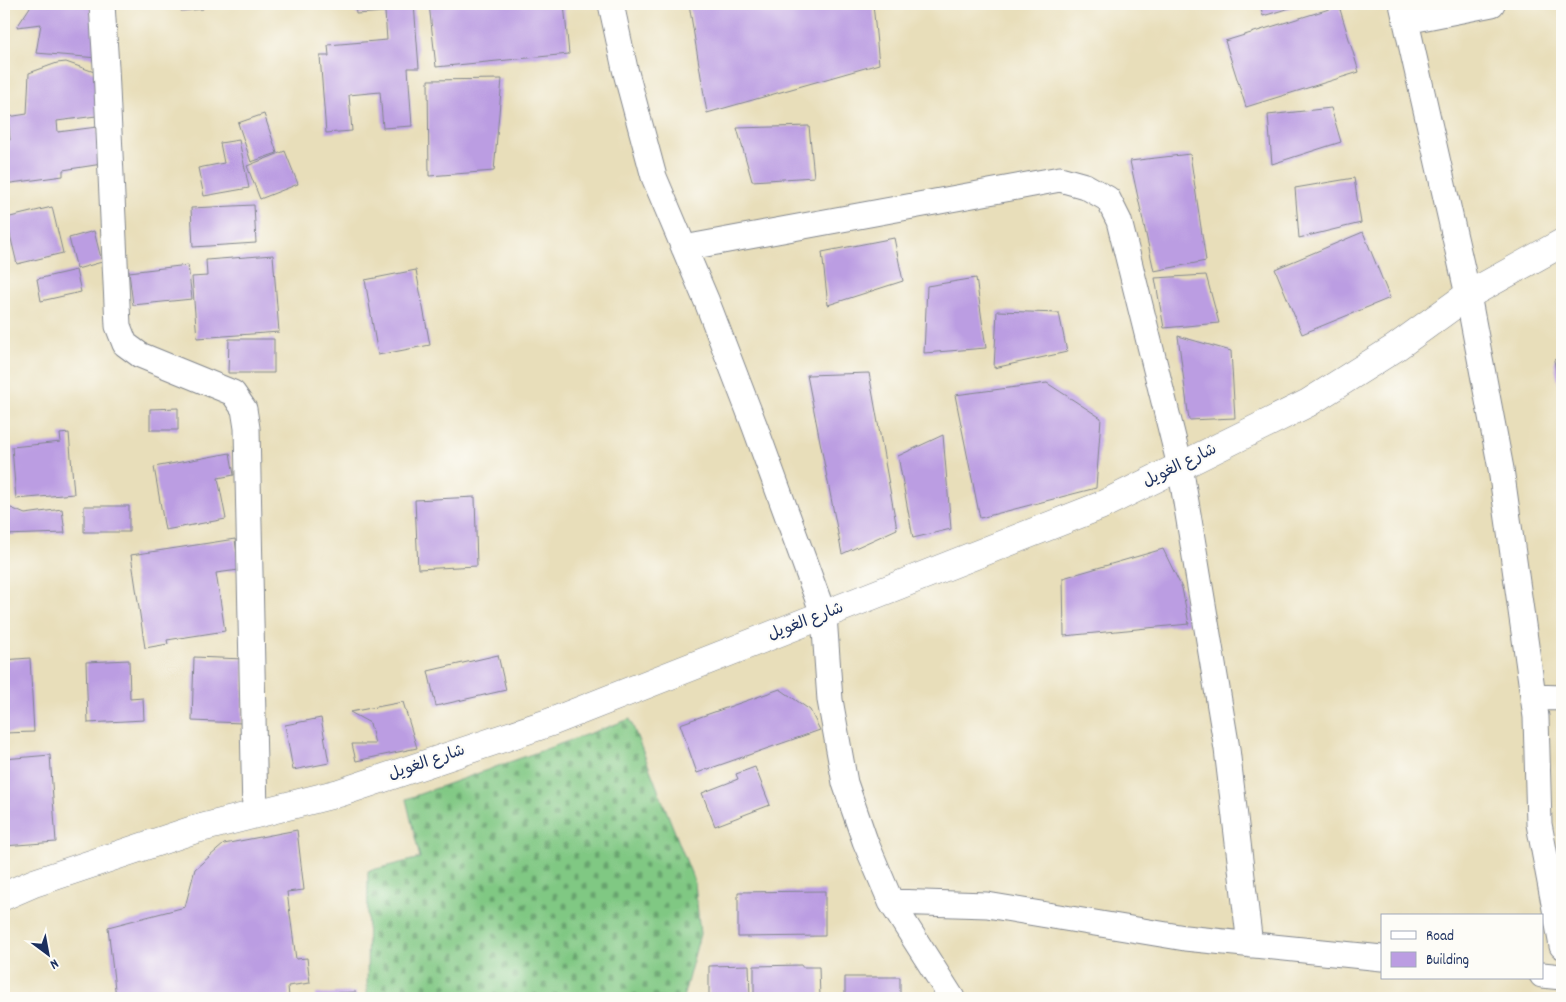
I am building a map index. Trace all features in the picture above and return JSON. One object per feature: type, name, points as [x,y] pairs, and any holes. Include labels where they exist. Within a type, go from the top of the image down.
[{"type":"street","points":[[102,4],[118,326],[125,344],[140,355],[233,393],[244,409],[248,428],[255,814]]},
{"type":"street","points":[[611,4],[625,69],[654,177],[756,427],[824,616],[830,700],[845,783],[865,841],[890,902],[952,998]]},
{"type":"street","points":[[1492,4],[1404,13],[1468,295],[1501,469],[1536,717],[1539,824],[1562,946]]},
{"type":"street","points":[[684,248],[1060,179],[1085,186],[1108,199],[1118,221],[1180,466],[1227,749],[1250,945]]},
{"type":"street","name":"شارع الغويل","points":[[4,896],[34,883],[194,830],[339,793],[551,722],[1100,506],[1308,403],[1395,348],[1468,295],[1562,243]]},
{"type":"street","points":[[1533,697],[1562,698]]},
{"type":"street","points":[[890,902],[988,905],[1176,937],[1381,958]]},
{"type":"street","points":[[1544,975],[1562,977]]},
{"type":"green space","points":[[630,719],[695,883],[700,934],[683,998],[367,998],[368,871],[420,858],[406,799]]},
{"type":"building","points":[[32,4],[90,4],[98,58],[36,53],[41,24],[17,27]]},
{"type":"building","points":[[181,4],[203,4],[203,9],[181,11]]},
{"type":"building","points":[[355,4],[414,4],[419,68],[408,68],[412,126],[383,128],[380,92],[349,95],[352,131],[326,133],[320,56],[329,56],[328,45],[387,40],[385,12],[356,14]]},
{"type":"building","points":[[429,4],[564,4],[569,54],[436,67]]},
{"type":"building","points":[[689,4],[873,4],[879,64],[707,113]]},
{"type":"building","points":[[1260,4],[1303,4],[1263,16]]},
{"type":"building","points":[[1339,6],[1359,72],[1246,107],[1225,41]]},
{"type":"building","points":[[66,62],[100,74],[104,115],[57,121],[58,132],[97,127],[102,164],[63,170],[63,176],[4,184],[4,140],[10,140],[8,117],[27,114],[29,73],[57,63]]},
{"type":"building","points":[[502,79],[494,171],[429,176],[428,80]]},
{"type":"building","points":[[1331,108],[1341,142],[1272,164],[1268,115]]},
{"type":"building","points":[[264,114],[277,153],[251,162],[238,123]]},
{"type":"building","points":[[809,126],[814,177],[752,181],[737,128]]},
{"type":"building","points":[[239,140],[249,188],[204,196],[198,168],[224,163],[220,143]]},
{"type":"building","points":[[285,151],[298,184],[260,199],[247,166]]},
{"type":"building","points":[[1190,154],[1206,261],[1154,271],[1130,161]]},
{"type":"building","points":[[1354,178],[1361,223],[1299,238],[1295,188]]},
{"type":"building","points":[[254,205],[256,243],[193,247],[191,208]]},
{"type":"building","points":[[52,207],[63,253],[17,264],[6,218]]},
{"type":"building","points":[[94,231],[102,262],[77,269],[69,238]]},
{"type":"building","points":[[1363,232],[1390,298],[1302,334],[1275,269]]},
{"type":"building","points":[[894,238],[903,281],[828,305],[822,252]]},
{"type":"building","points":[[273,255],[279,332],[197,338],[192,277],[207,276],[206,260]]},
{"type":"building","points":[[188,265],[192,299],[133,305],[129,272]]},
{"type":"building","points":[[76,270],[81,292],[41,301],[37,279]]},
{"type":"building","points":[[416,270],[430,345],[378,355],[365,280]]},
{"type":"building","points":[[1206,275],[1219,323],[1164,328],[1155,278]]},
{"type":"building","points":[[976,278],[986,348],[924,353],[927,286]]},
{"type":"building","points":[[4,307],[7,323],[4,323]]},
{"type":"building","points":[[997,311],[1059,313],[1067,352],[994,368]]},
{"type":"building","points":[[1178,336],[1231,351],[1235,418],[1189,420]]},
{"type":"building","points":[[229,339],[274,339],[274,373],[228,373]]},
{"type":"building","points":[[1562,355],[1562,399],[1561,399],[1554,360]]},
{"type":"building","points":[[869,373],[897,529],[842,554],[807,375]]},
{"type":"building","points":[[1047,383],[1101,418],[1096,488],[980,518],[955,395]]},
{"type":"building","points":[[178,408],[178,430],[150,430],[150,409]]},
{"type":"building","points":[[69,433],[74,494],[16,499],[12,447],[61,442],[60,434]]},
{"type":"building","points":[[943,435],[951,529],[913,538],[898,456]]},
{"type":"building","points":[[230,453],[234,475],[218,478],[226,519],[165,530],[154,467]]},
{"type":"building","points":[[475,497],[477,566],[418,569],[415,500]]},
{"type":"building","points":[[4,505],[25,514],[62,509],[65,533],[4,535]]},
{"type":"building","points":[[84,506],[129,506],[129,532],[84,532]]},
{"type":"building","points":[[235,539],[239,570],[216,573],[225,631],[167,640],[168,644],[145,648],[131,555]]},
{"type":"building","points":[[1163,549],[1182,588],[1189,624],[1064,636],[1063,578]]},
{"type":"building","points":[[498,655],[506,690],[436,706],[428,671]]},
{"type":"building","points":[[194,657],[244,659],[242,723],[192,721]]},
{"type":"building","points":[[30,658],[34,732],[4,733],[4,660]]},
{"type":"building","points":[[129,660],[130,699],[143,698],[144,720],[88,723],[86,662]]},
{"type":"building","points":[[780,689],[810,710],[820,730],[697,773],[680,724]]},
{"type":"building","points":[[403,702],[417,748],[356,761],[352,744],[375,744],[370,723],[350,712]]},
{"type":"building","points":[[321,718],[329,763],[293,770],[285,725]]},
{"type":"building","points":[[50,755],[56,842],[4,846],[4,759]]},
{"type":"building","points":[[755,767],[770,805],[715,826],[702,793],[738,779],[736,774]]},
{"type":"building","points":[[297,830],[304,890],[287,892],[296,959],[307,958],[310,983],[288,986],[289,998],[116,998],[108,927],[185,907],[195,869],[224,844]]},
{"type":"building","points":[[825,891],[825,936],[738,937],[738,892]]},
{"type":"building","points":[[749,965],[750,998],[709,998],[709,966]]},
{"type":"building","points":[[802,965],[802,967],[819,967],[820,998],[754,998],[754,966]]},
{"type":"building","points":[[845,977],[900,977],[900,998],[845,998]]},
{"type":"building","points":[[356,992],[356,998],[316,998],[316,994]]}]
